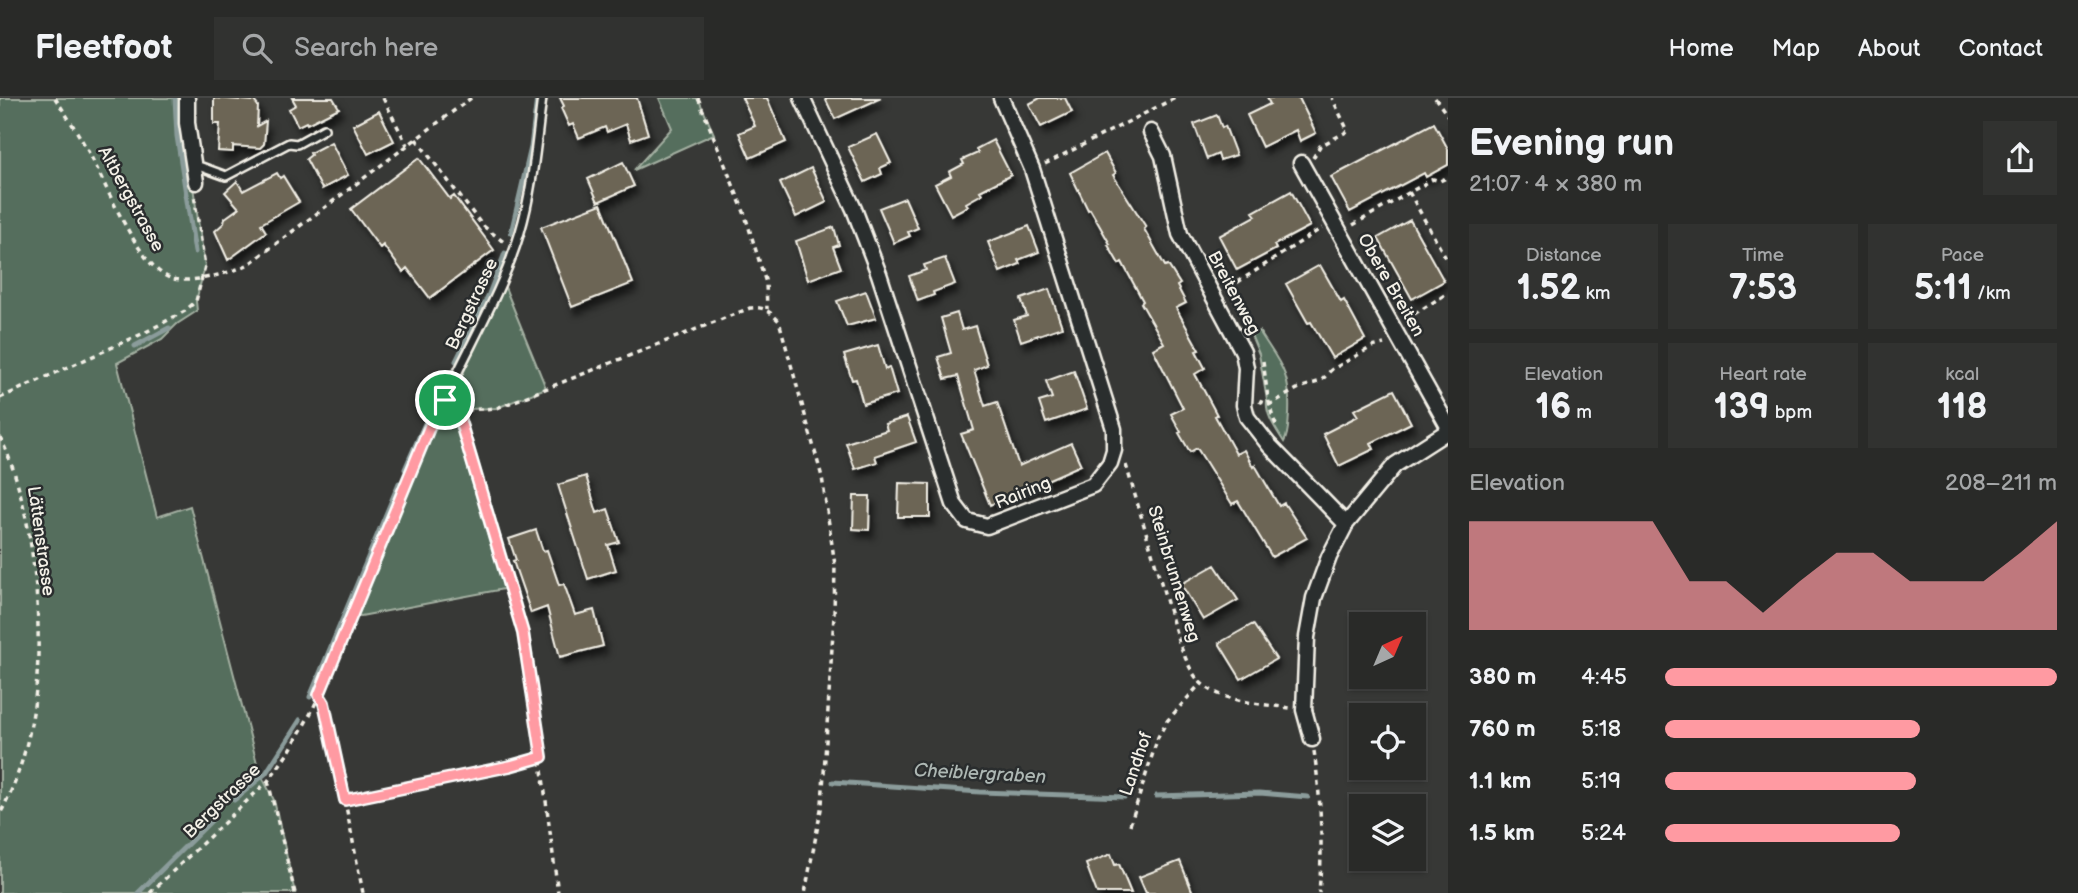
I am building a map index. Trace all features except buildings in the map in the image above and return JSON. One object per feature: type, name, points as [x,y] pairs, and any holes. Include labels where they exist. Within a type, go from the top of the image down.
[{"type":"street","points":[[187,98],[187,123],[196,182]]},
{"type":"street","name":"Rairing","points":[[802,98],[854,209],[879,274],[954,504],[961,516],[973,524],[994,525],[1093,485],[1110,463],[1114,450]]},
{"type":"street","points":[[1001,98],[1032,169],[1114,429],[1114,450]]},
{"type":"street","name":"Breitenweg","points":[[1151,132],[1163,156],[1180,234],[1244,352],[1244,405],[1247,416],[1269,445],[1346,524]]},
{"type":"street","name":"Obere Breiten","points":[[1303,167],[1448,426]]},
{"type":"street","points":[[1312,739],[1304,710],[1307,637],[1310,615],[1329,556],[1346,524],[1395,465],[1448,431]]},
{"type":"lane","name":"Bergstrasse","points":[[434,416],[445,400],[502,280],[514,248],[530,188],[542,98]]},
{"type":"lane","points":[[193,164],[226,176],[289,143],[297,144],[324,129]]},
{"type":"lane","points":[[445,400],[458,414],[523,633],[532,691]]},
{"type":"path","name":"Altbergstrasse","points":[[55,98],[88,150],[137,246],[153,267],[173,279],[203,278],[237,270],[249,264],[471,98]]},
{"type":"path","points":[[383,98],[407,145]]},
{"type":"path","points":[[698,98],[748,224],[766,283],[767,309]]},
{"type":"path","points":[[1044,164],[1175,98]]},
{"type":"path","points":[[1303,167],[1320,146],[1348,131],[1332,98]]},
{"type":"path","points":[[1435,98],[1448,116]]},
{"type":"path","points":[[416,139],[482,225],[500,241],[514,248]]},
{"type":"path","points":[[1339,234],[1433,179],[1440,181],[1448,177]]},
{"type":"path","points":[[0,398],[144,334],[185,311],[195,301],[205,266],[193,187],[196,182]]},
{"type":"path","points":[[1409,192],[1448,262]]},
{"type":"path","points":[[1228,285],[1238,282],[1321,229]]},
{"type":"path","points":[[1392,327],[1448,293]]},
{"type":"path","points":[[458,414],[469,409],[497,408],[750,308],[767,309],[779,321],[822,478],[835,565],[822,804],[805,893]]},
{"type":"path","points":[[1267,404],[1306,385],[1321,381],[1331,370],[1372,347],[1385,344]]},
{"type":"path","name":"Bergstrasse","points":[[150,893],[268,781],[289,752],[319,695],[434,416]]},
{"type":"path","name":"Lättenstrasse","points":[[0,437],[18,480],[27,521],[37,612],[37,676],[32,722],[25,752],[10,795],[0,814]]},
{"type":"path","name":"Steinbrunnenweg","points":[[1114,450],[1124,461],[1179,643],[1200,683]]},
{"type":"path","points":[[1200,683],[1217,693],[1244,702],[1304,710]]},
{"type":"path","name":"Landhof","points":[[1130,825],[1158,737],[1167,721],[1200,683]]},
{"type":"path","points":[[532,691],[558,893]]},
{"type":"path","points":[[319,695],[324,703],[363,893]]},
{"type":"path","points":[[1312,739],[1321,804],[1319,893]]},
{"type":"path","points":[[345,800],[542,757]]},
{"type":"path","points":[[268,781],[295,893]]},
{"type":"green space","points":[[0,98],[187,98],[193,187],[205,266],[196,301],[197,311],[177,324],[162,339],[117,363],[157,517],[190,506],[259,771],[274,800],[295,893],[0,893]]},
{"type":"green space","points":[[659,98],[698,98],[714,134],[634,170],[672,128]]},
{"type":"green space","points":[[502,280],[546,388],[497,408],[469,409],[458,415],[509,588],[361,616],[354,615],[434,416]]},
{"type":"green space","points":[[1259,331],[1286,378],[1289,414],[1288,432],[1284,442],[1268,411],[1259,354],[1251,335]]},
{"type":"waterway","points":[[175,98],[177,136],[195,252]]},
{"type":"waterway","points":[[511,233],[531,147],[537,98]]},
{"type":"waterway","points":[[456,361],[489,294],[505,253]]},
{"type":"waterway","points":[[135,346],[169,328]]},
{"type":"waterway","points":[[405,469],[448,378]]},
{"type":"waterway","points":[[310,697],[399,483]]},
{"type":"waterway","points":[[234,800],[266,773],[300,720]]},
{"type":"waterway","name":"Cheiblergraben","points":[[833,782],[980,792],[1125,797]]},
{"type":"waterway","name":"Cheiblergraben","points":[[1156,796],[1260,793],[1308,797]]},
{"type":"waterway","points":[[138,893],[214,818]]},
{"type":"route","points":[[445,400],[458,414],[523,633],[542,757],[345,800],[324,703],[319,695],[434,416],[445,400]]}]
